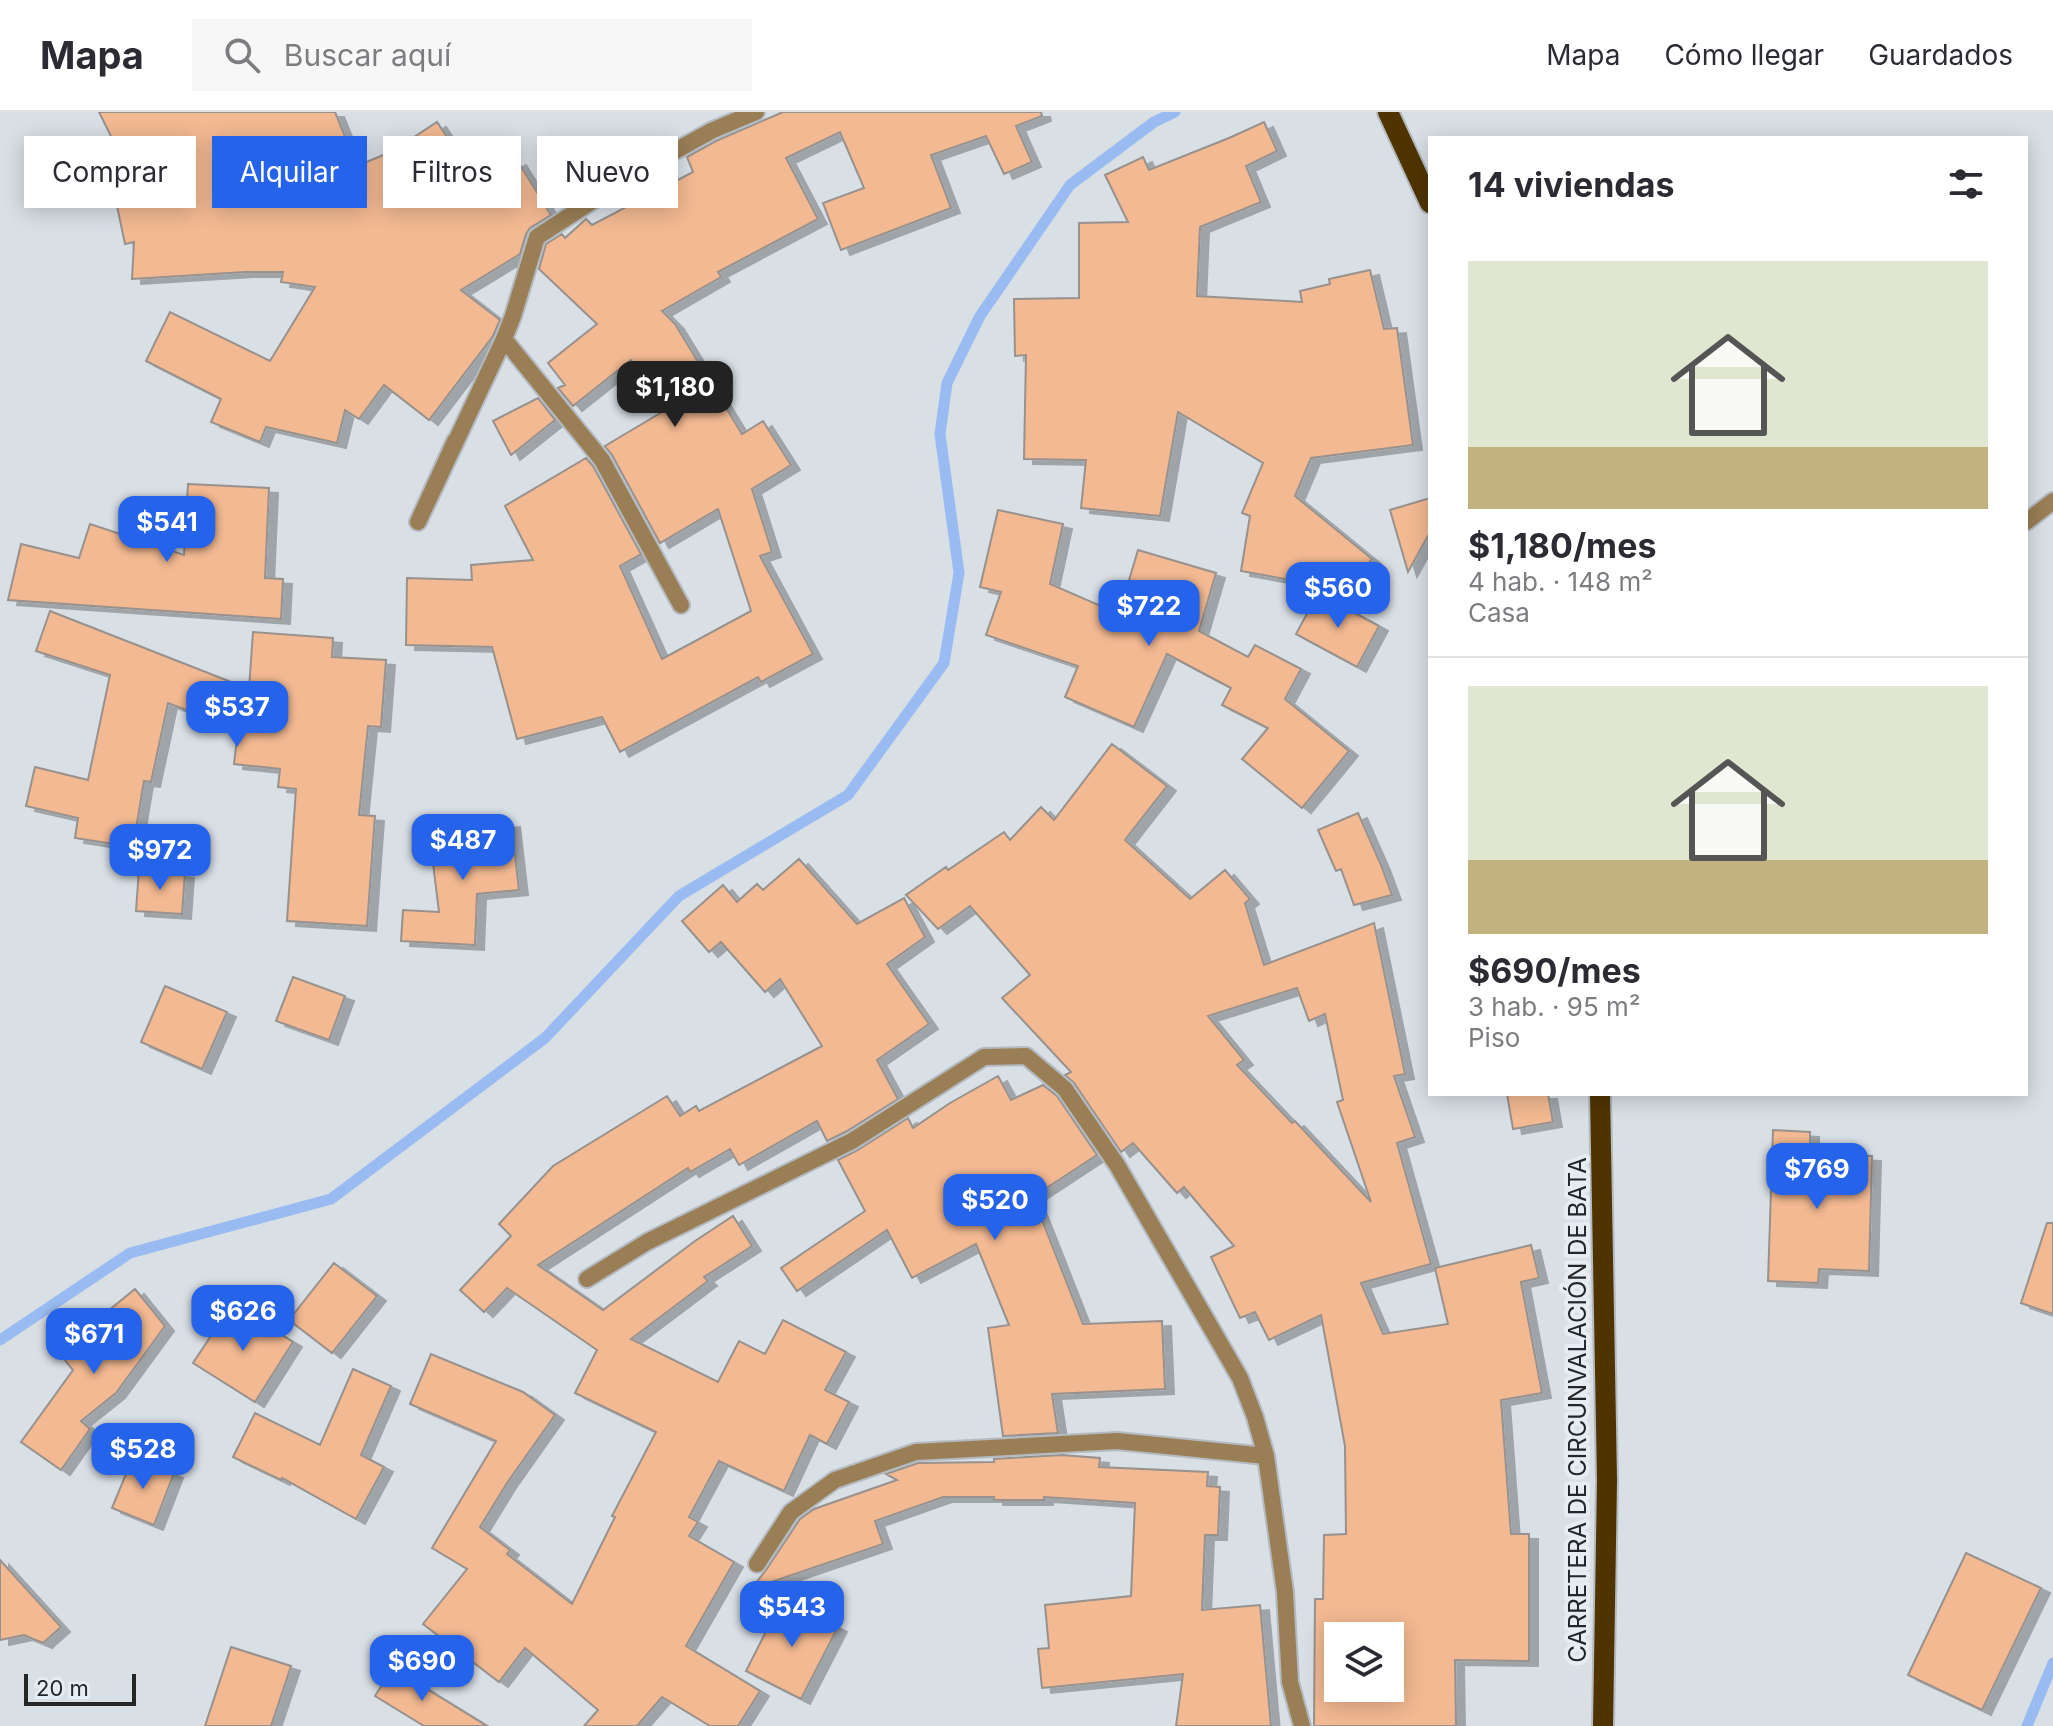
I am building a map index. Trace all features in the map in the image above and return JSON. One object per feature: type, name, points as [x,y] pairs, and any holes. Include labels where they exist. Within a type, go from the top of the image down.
[{"type":"main road","points":[[1388,112],[1428,199]]},
{"type":"main road","name":"CARRETERA DE CIRCUNVALACIÓN DE BATA","points":[[1600,1096],[1607,1480],[1603,1726]]},
{"type":"street","points":[[455,441],[418,522],[504,339],[537,237],[634,174],[711,131],[756,112]]},
{"type":"street","points":[[504,339],[610,472],[681,605]]},
{"type":"street","points":[[2028,520],[2053,501]]},
{"type":"street","points":[[587,1279],[647,1242],[852,1141],[984,1057],[1026,1056],[1065,1089],[1117,1165],[1240,1378],[1266,1456],[1285,1592],[1290,1682],[1302,1726]]},
{"type":"street","points":[[757,1564],[791,1512],[835,1480],[916,1452],[1117,1441],[1266,1456]]},
{"type":"building","points":[[99,112],[335,112],[345,136],[212,136],[212,208],[367,208],[367,162],[383,155],[383,208],[521,208],[521,166],[537,192],[537,208],[547,208],[551,215],[530,228],[520,254],[461,290],[500,320],[493,336],[429,420],[384,385],[359,419],[345,410],[337,443],[266,427],[260,442],[211,422],[221,399],[146,361],[170,312],[270,361],[315,287],[281,282],[283,272],[132,279],[134,242],[125,244],[117,208],[196,208],[196,136],[111,136]]},
{"type":"building","points":[[783,112],[1041,112],[1042,116],[1016,126],[1032,162],[1004,174],[986,136],[931,155],[951,208],[841,250],[823,203],[864,188],[840,132],[786,158],[818,219],[718,272],[721,277],[662,311],[675,324],[742,434],[763,421],[791,465],[752,489],[772,552],[760,556],[813,654],[761,682],[758,677],[620,752],[602,717],[517,739],[492,647],[406,645],[407,578],[472,580],[471,565],[533,560],[505,506],[586,458],[641,554],[620,566],[662,659],[751,611],[718,509],[660,543],[605,446],[662,412],[631,360],[573,406],[558,388],[565,385],[548,363],[597,324],[539,269],[546,244],[562,234],[565,238],[586,219],[592,225],[624,208],[678,208],[678,180],[693,172],[687,157]]},
{"type":"building","points":[[437,122],[446,136],[416,136]]},
{"type":"building","points":[[1264,122],[1277,151],[1246,166],[1261,202],[1200,227],[1197,296],[1302,302],[1300,291],[1330,284],[1329,279],[1370,270],[1384,329],[1397,328],[1413,445],[1311,458],[1295,496],[1372,559],[1347,590],[1241,571],[1250,516],[1242,513],[1263,463],[1178,412],[1160,516],[1081,508],[1086,460],[1024,459],[1026,355],[1015,356],[1014,299],[1079,298],[1079,223],[1128,222],[1105,175],[1143,157],[1149,170]]},
{"type":"building","points":[[538,398],[555,420],[511,455],[493,421]]},
{"type":"building","points":[[188,484],[269,488],[265,578],[283,579],[281,619],[8,600],[21,544],[79,558],[90,524],[184,555]]},
{"type":"building","points":[[1428,499],[1428,536],[1408,572],[1390,510]]},
{"type":"building","points":[[998,510],[1063,524],[1050,584],[1119,614],[1138,550],[1216,573],[1199,631],[1248,657],[1255,645],[1301,669],[1285,699],[1349,751],[1302,808],[1242,759],[1268,728],[1222,705],[1231,688],[1167,654],[1134,727],[1065,697],[1078,666],[986,635],[1001,592],[980,587]]},
{"type":"building","points":[[1318,593],[1379,626],[1357,667],[1296,634]]},
{"type":"building","points":[[50,611],[249,689],[253,632],[333,638],[332,657],[386,660],[381,727],[368,726],[359,815],[375,816],[367,926],[287,921],[296,789],[278,787],[280,769],[234,764],[238,729],[168,703],[151,782],[144,781],[133,847],[75,838],[78,818],[26,806],[35,767],[88,780],[110,675],[36,651]]},
{"type":"building","points":[[1112,744],[1167,786],[1125,840],[1190,899],[1225,870],[1250,899],[1245,903],[1264,965],[1374,923],[1405,1074],[1394,1076],[1415,1137],[1397,1143],[1431,1264],[1361,1283],[1383,1334],[1448,1324],[1435,1268],[1531,1245],[1539,1278],[1521,1282],[1542,1393],[1501,1400],[1511,1534],[1529,1534],[1529,1661],[1455,1660],[1456,1726],[1314,1726],[1315,1599],[1323,1599],[1324,1535],[1346,1534],[1345,1446],[1321,1315],[1269,1340],[1255,1312],[1240,1318],[1211,1257],[1234,1246],[1184,1187],[1177,1193],[1133,1143],[1121,1152],[1074,1083],[1065,1075],[1071,1072],[1002,998],[1030,975],[970,906],[938,929],[906,895],[1004,832],[1010,840],[1041,807],[1054,820]],"holes":[[[1297,988],[1309,1021],[1325,1014],[1343,1100],[1337,1102],[1371,1202],[1237,1065],[1244,1060],[1208,1016]]]},
{"type":"building","points":[[1358,813],[1392,895],[1354,905],[1341,869],[1336,871],[1318,830]]},
{"type":"building","points":[[511,822],[519,890],[477,894],[475,945],[401,941],[403,910],[439,912],[429,831]]},
{"type":"building","points":[[799,859],[857,924],[904,898],[925,937],[887,964],[929,1024],[877,1060],[898,1099],[827,1141],[817,1121],[739,1165],[730,1149],[690,1172],[688,1168],[538,1265],[603,1310],[733,1216],[752,1246],[704,1277],[708,1281],[631,1339],[718,1382],[739,1341],[765,1354],[783,1320],[846,1352],[825,1390],[849,1402],[827,1444],[810,1435],[784,1491],[719,1461],[689,1517],[698,1522],[689,1536],[734,1562],[686,1646],[760,1691],[738,1726],[710,1726],[662,1697],[637,1726],[584,1726],[598,1710],[525,1648],[499,1682],[423,1624],[467,1569],[432,1548],[496,1441],[410,1404],[431,1354],[523,1392],[555,1415],[480,1527],[510,1550],[507,1554],[572,1604],[615,1517],[612,1516],[656,1432],[575,1393],[597,1350],[507,1288],[484,1312],[460,1290],[511,1236],[499,1224],[553,1166],[667,1096],[680,1116],[696,1106],[699,1111],[822,1046],[780,979],[765,992],[721,942],[709,952],[682,921],[723,885],[737,902],[757,884],[763,890]]},
{"type":"building","points":[[139,869],[185,873],[182,914],[136,911]]},
{"type":"building","points":[[293,977],[345,996],[329,1040],[276,1021]]},
{"type":"building","points":[[165,986],[227,1012],[202,1069],[141,1042]]},
{"type":"building","points":[[998,1076],[1011,1100],[1043,1085],[1057,1096],[1097,1155],[1033,1197],[1083,1324],[1162,1321],[1165,1389],[1052,1394],[1058,1433],[1003,1436],[988,1328],[1009,1325],[976,1244],[912,1278],[887,1230],[797,1291],[781,1268],[865,1211],[838,1160],[908,1118],[913,1128]]},
{"type":"building","points":[[1507,1096],[1548,1096],[1553,1122],[1513,1129]]},
{"type":"building","points":[[1773,1130],[1810,1132],[1810,1154],[1872,1156],[1869,1271],[1819,1269],[1818,1283],[1768,1281]]},
{"type":"building","points":[[2047,1223],[2053,1223],[2053,1314],[2021,1303]]},
{"type":"building","points":[[334,1263],[377,1296],[332,1353],[289,1320]]},
{"type":"building","points":[[135,1289],[165,1326],[116,1393],[81,1421],[90,1429],[61,1470],[21,1442],[73,1370],[58,1352]]},
{"type":"building","points":[[232,1304],[293,1342],[255,1402],[193,1363]]},
{"type":"building","points":[[353,1369],[391,1386],[361,1455],[384,1467],[356,1519],[282,1478],[233,1457],[255,1413],[320,1445]]},
{"type":"building","points":[[1062,1455],[1100,1458],[1099,1467],[1208,1472],[1207,1486],[1220,1487],[1218,1535],[1205,1535],[1202,1610],[1260,1605],[1271,1726],[1176,1726],[1183,1674],[1042,1688],[1038,1649],[1049,1648],[1045,1605],[1131,1596],[1135,1503],[1044,1497],[1044,1500],[994,1500],[994,1497],[943,1497],[875,1521],[883,1544],[751,1589],[800,1519],[814,1509],[897,1480],[886,1474],[918,1463],[994,1462],[994,1459]]},
{"type":"building","points":[[133,1457],[174,1473],[154,1525],[112,1508]]},
{"type":"building","points":[[1966,1553],[2041,1588],[1982,1710],[1908,1675]]},
{"type":"building","points":[[0,1560],[61,1627],[43,1643],[24,1635],[0,1640]]},
{"type":"building","points":[[783,1598],[838,1627],[801,1699],[746,1671]]},
{"type":"building","points":[[231,1647],[291,1666],[271,1726],[205,1726]]},
{"type":"building","points":[[393,1668],[487,1726],[424,1726],[375,1696]]},
{"type":"waterway","points":[[0,1340],[130,1253],[331,1199],[545,1038],[679,896],[848,795],[944,663],[959,573],[940,434],[947,383],[980,316],[1070,185],[1154,122],[1175,112]]},
{"type":"waterway","points":[[2027,1726],[2053,1663]]}]
